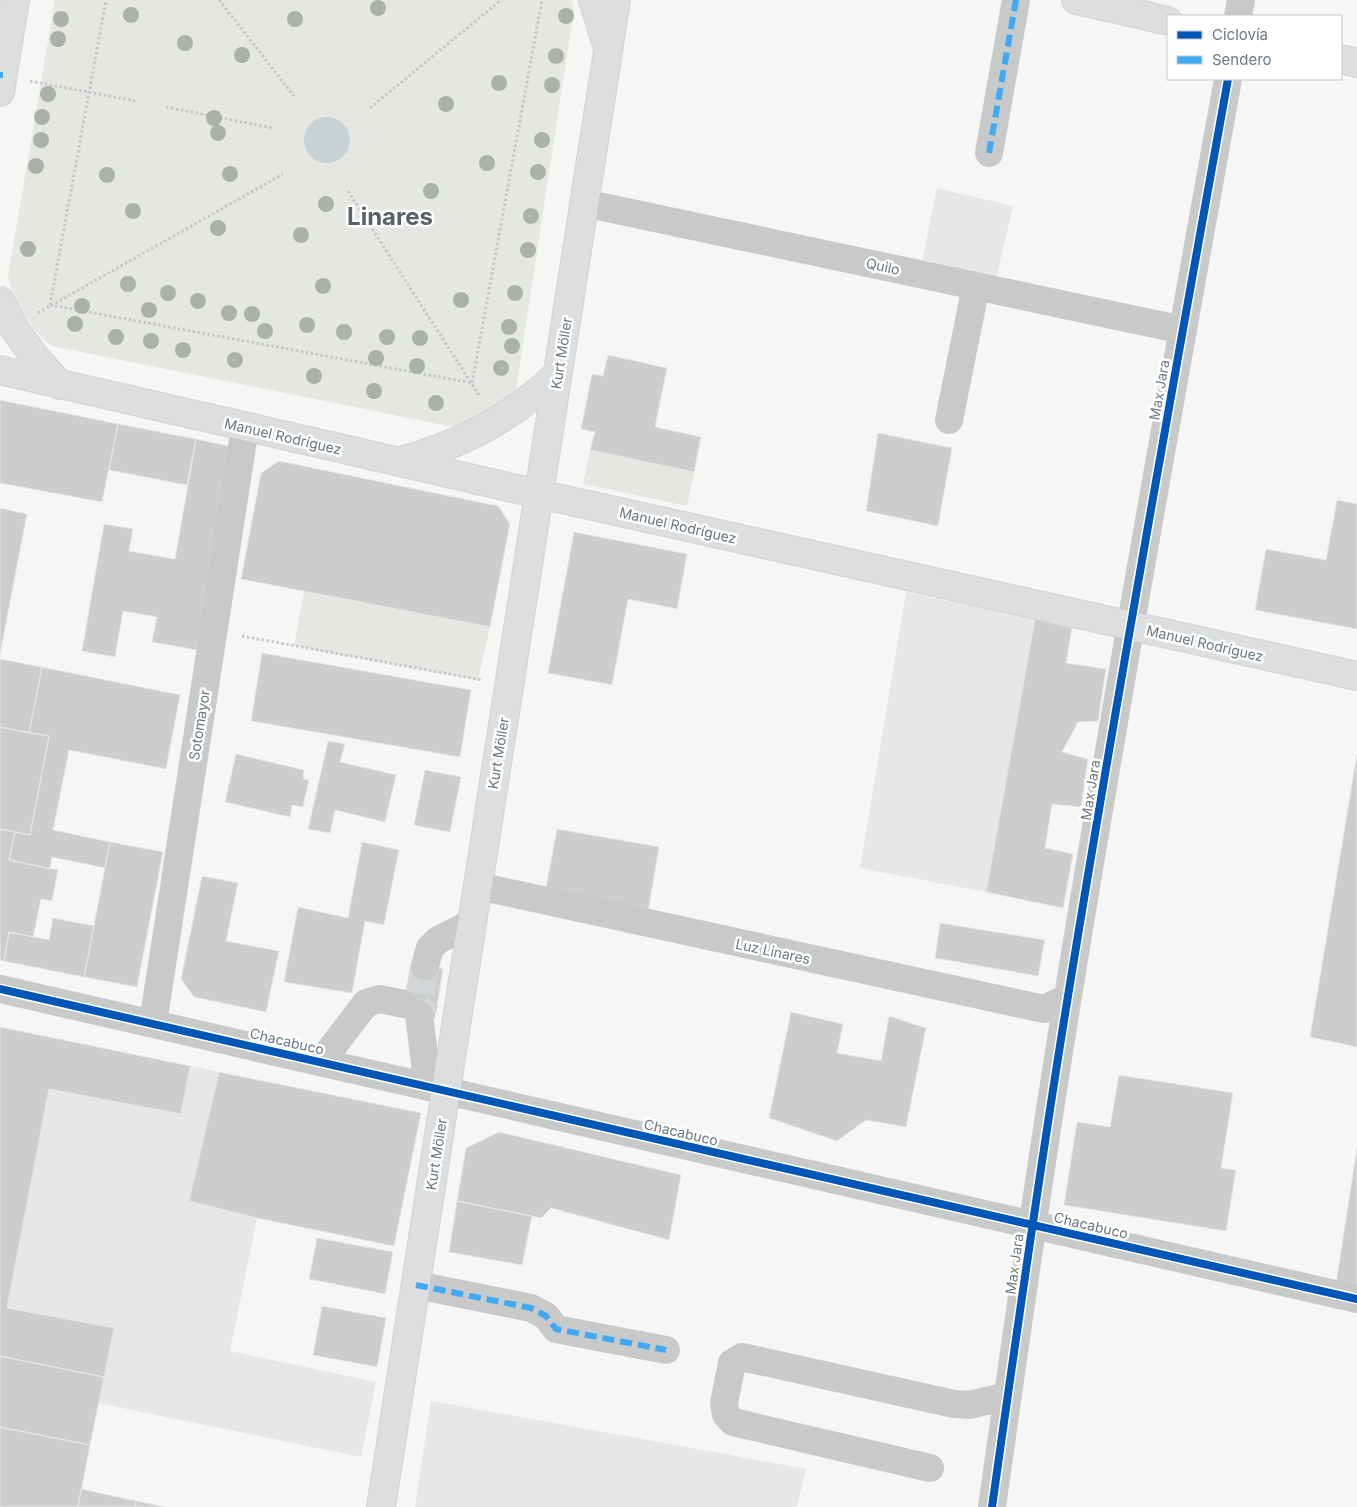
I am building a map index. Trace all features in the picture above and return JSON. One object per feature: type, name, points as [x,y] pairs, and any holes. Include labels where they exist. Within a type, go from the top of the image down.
[{"type":"main road","points":[[1,81],[15,0]]},
{"type":"main road","points":[[593,0],[608,48]]},
{"type":"main road","name":"Kurt Möller","points":[[381,1507],[416,1284],[437,1089],[454,1040],[616,0]]},
{"type":"main road","points":[[1076,0],[1167,21]]},
{"type":"main road","points":[[1342,59],[1357,63]]},
{"type":"main road","points":[[0,301],[14,327],[60,385]]},
{"type":"main road","name":"Manuel Rodríguez","points":[[0,370],[397,462],[1357,676]]},
{"type":"main road","points":[[397,462],[431,452],[494,424],[539,391],[558,372]]},
{"type":"street","points":[[989,153],[1016,0]]},
{"type":"street","points":[[1238,15],[1241,0]]},
{"type":"street","name":"Max Jara","points":[[992,1507],[1032,1224],[1067,998],[1130,626],[1228,80]]},
{"type":"street","name":"Quilo","points":[[584,203],[1183,330]]},
{"type":"street","points":[[949,420],[976,286]]},
{"type":"street","name":"Sotomayor","points":[[153,1023],[245,427]]},
{"type":"street","name":"Luz Linares","points":[[478,886],[1044,1009],[1067,998]]},
{"type":"street","points":[[425,966],[430,948],[438,940],[472,923]]},
{"type":"street","name":"Chacabuco","points":[[0,989],[1357,1300]]},
{"type":"street","points":[[321,1062],[366,1002],[380,999],[417,1012],[454,1040]]},
{"type":"street","points":[[417,1012],[437,1089]]},
{"type":"street","points":[[416,1284],[531,1308],[546,1316],[556,1329],[666,1350]]},
{"type":"street","points":[[930,1468],[733,1422],[726,1415],[724,1403],[732,1363],[742,1357],[954,1404],[970,1405],[1008,1396]]},
{"type":"path","points":[[50,305],[106,0]]},
{"type":"path","points":[[219,0],[294,96]]},
{"type":"path","points":[[370,108],[501,0]]},
{"type":"path","points":[[472,383],[542,0]]},
{"type":"path","points":[[1,81],[89,92],[135,101]]},
{"type":"path","points":[[166,107],[273,128]]},
{"type":"path","points":[[50,305],[283,174]]},
{"type":"path","points":[[348,191],[472,383]]},
{"type":"path","points":[[50,305],[472,383]]},
{"type":"path","points":[[236,635],[491,681],[508,694]]},
{"type":"shaded area","points":[[55,0],[572,0],[574,9],[516,389],[506,402],[464,425],[448,426],[52,346],[44,339],[24,316],[8,277]]},
{"type":"shaded area","points":[[327,117],[340,121],[346,127],[350,140],[346,153],[340,159],[327,163],[314,159],[308,153],[304,140],[308,127],[314,121]]},
{"type":"shaded area","points":[[937,188],[1013,206],[996,280],[922,262]]},
{"type":"shaded area","points":[[590,450],[694,472],[687,506],[583,484]]},
{"type":"shaded area","points":[[304,591],[490,627],[478,680],[294,646]]},
{"type":"shaded area","points":[[906,592],[1035,619],[986,892],[860,868]]},
{"type":"shaded area","points":[[0,1027],[421,1113],[394,1246],[257,1218],[230,1351],[376,1382],[361,1457],[98,1403],[0,1356]]},
{"type":"shaded area","points":[[431,1401],[806,1469],[797,1507],[415,1507]]},
{"type":"building","points":[[608,355],[667,368],[655,427],[701,437],[694,472],[590,450],[595,432],[581,429],[592,374],[603,376]]},
{"type":"building","points":[[0,400],[118,424],[102,502],[0,483]]},
{"type":"building","points":[[118,424],[196,439],[187,485],[109,470]]},
{"type":"building","points":[[878,433],[952,448],[938,526],[866,511]]},
{"type":"building","points":[[196,439],[232,447],[197,650],[152,642],[157,617],[123,611],[115,657],[82,651],[104,524],[133,529],[129,551],[175,559]]},
{"type":"building","points":[[279,461],[498,506],[510,524],[490,627],[241,579],[261,473]]},
{"type":"building","points":[[1337,500],[1357,504],[1357,629],[1255,610],[1266,549],[1326,560]]},
{"type":"building","points":[[0,508],[27,514],[0,654]]},
{"type":"building","points":[[574,532],[687,554],[677,609],[628,599],[612,685],[548,673]]},
{"type":"building","points":[[1035,619],[1072,628],[1066,663],[1106,669],[1098,721],[1078,722],[1062,752],[1088,759],[1081,807],[1052,804],[1045,848],[1073,854],[1063,908],[986,892]]},
{"type":"building","points":[[262,653],[471,690],[460,757],[251,721]]},
{"type":"building","points":[[0,659],[42,667],[29,733],[0,727]]},
{"type":"building","points":[[42,667],[180,695],[166,769],[69,750],[53,830],[110,842],[105,868],[52,857],[50,869],[9,860],[15,832],[30,835],[49,736],[29,733]]},
{"type":"building","points":[[0,727],[49,736],[30,835],[0,829]]},
{"type":"building","points":[[328,741],[345,744],[340,762],[396,775],[385,822],[335,810],[330,833],[308,829]]},
{"type":"building","points":[[236,754],[304,770],[303,779],[309,780],[303,807],[292,805],[290,817],[225,802]]},
{"type":"building","points":[[1357,754],[1357,1047],[1310,1037]]},
{"type":"building","points":[[425,770],[461,777],[450,832],[414,825]]},
{"type":"building","points":[[0,829],[15,832],[9,860],[58,870],[52,901],[41,899],[33,937],[9,932],[4,961],[0,960]]},
{"type":"building","points":[[557,829],[659,847],[648,912],[545,893]]},
{"type":"building","points":[[110,842],[163,852],[137,987],[84,977]]},
{"type":"building","points":[[362,842],[399,850],[384,925],[365,921],[352,993],[284,982],[298,907],[348,918]]},
{"type":"building","points":[[202,876],[238,883],[226,941],[279,951],[266,1012],[194,997],[181,979]]},
{"type":"building","points":[[53,918],[94,926],[84,977],[4,961],[9,932],[49,940]]},
{"type":"building","points":[[940,923],[1045,940],[1038,976],[935,958]]},
{"type":"building","points":[[411,964],[443,969],[435,1018],[402,1012]]},
{"type":"building","points":[[791,1012],[843,1024],[837,1053],[881,1061],[889,1016],[926,1028],[906,1127],[866,1120],[837,1141],[769,1118]]},
{"type":"building","points":[[0,1027],[190,1066],[181,1114],[49,1089],[7,1308],[114,1328],[104,1377],[0,1356]]},
{"type":"building","points":[[219,1072],[421,1113],[394,1246],[257,1218],[189,1201]]},
{"type":"building","points":[[1119,1075],[1233,1093],[1221,1168],[1236,1170],[1226,1231],[1064,1205],[1077,1122],[1110,1127]]},
{"type":"building","points":[[499,1132],[681,1175],[669,1240],[551,1208],[541,1218],[457,1201],[466,1148]]},
{"type":"building","points":[[1357,1147],[1357,1288],[1336,1284]]},
{"type":"building","points":[[457,1201],[532,1216],[522,1265],[449,1252]]},
{"type":"building","points":[[317,1238],[393,1252],[385,1294],[309,1279]]},
{"type":"building","points":[[322,1306],[386,1318],[377,1367],[313,1355]]},
{"type":"building","points":[[0,1356],[104,1377],[90,1445],[0,1427]]},
{"type":"building","points":[[0,1427],[90,1445],[78,1507],[0,1507]]},
{"type":"building","points":[[81,1489],[136,1501],[135,1507],[78,1507]]},
{"type":"building","points":[[136,1501],[165,1507],[135,1507]]},
{"type":"tunnel","points":[[425,966],[418,1007],[429,1017]]},
{"type":"marked path","points":[[989,153],[1016,0]]},
{"type":"marked path","points":[[416,1285],[531,1308],[546,1316],[556,1329],[666,1350]]},
{"type":"cycle path","points":[[992,1507],[1038,1188],[1087,881],[1166,422],[1228,80]]},
{"type":"cycle path","points":[[0,989],[1357,1299]]},
{"type":"district","name":"Linares","points":[[390,216]]}]
